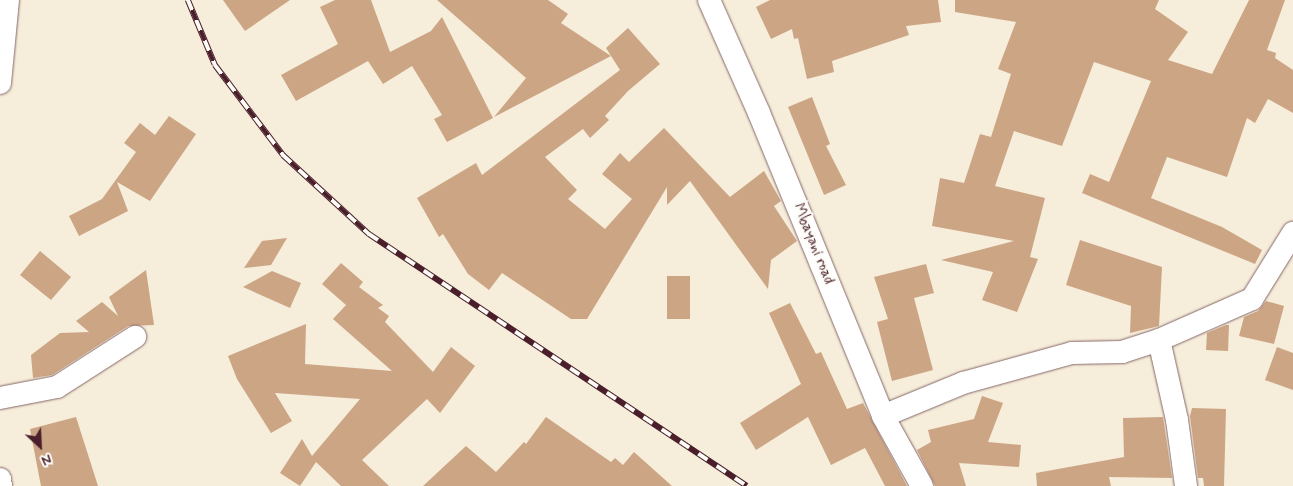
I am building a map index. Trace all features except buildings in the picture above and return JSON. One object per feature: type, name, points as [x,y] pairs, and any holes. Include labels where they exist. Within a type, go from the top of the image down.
[{"type":"street","points":[[0,83],[8,0]]},
{"type":"street","name":"Mbayani road","points":[[709,0],[760,113],[883,416],[922,486]]},
{"type":"street","points":[[883,416],[963,383],[1072,353],[1122,352],[1160,340],[1252,299],[1293,233]]},
{"type":"street","points":[[0,398],[57,386],[135,336]]},
{"type":"street","points":[[1160,340],[1177,420],[1186,486]]},
{"type":"street","points":[[0,479],[2,486]]},
{"type":"railway","points":[[188,0],[215,65],[283,155],[369,234],[747,486]]}]
